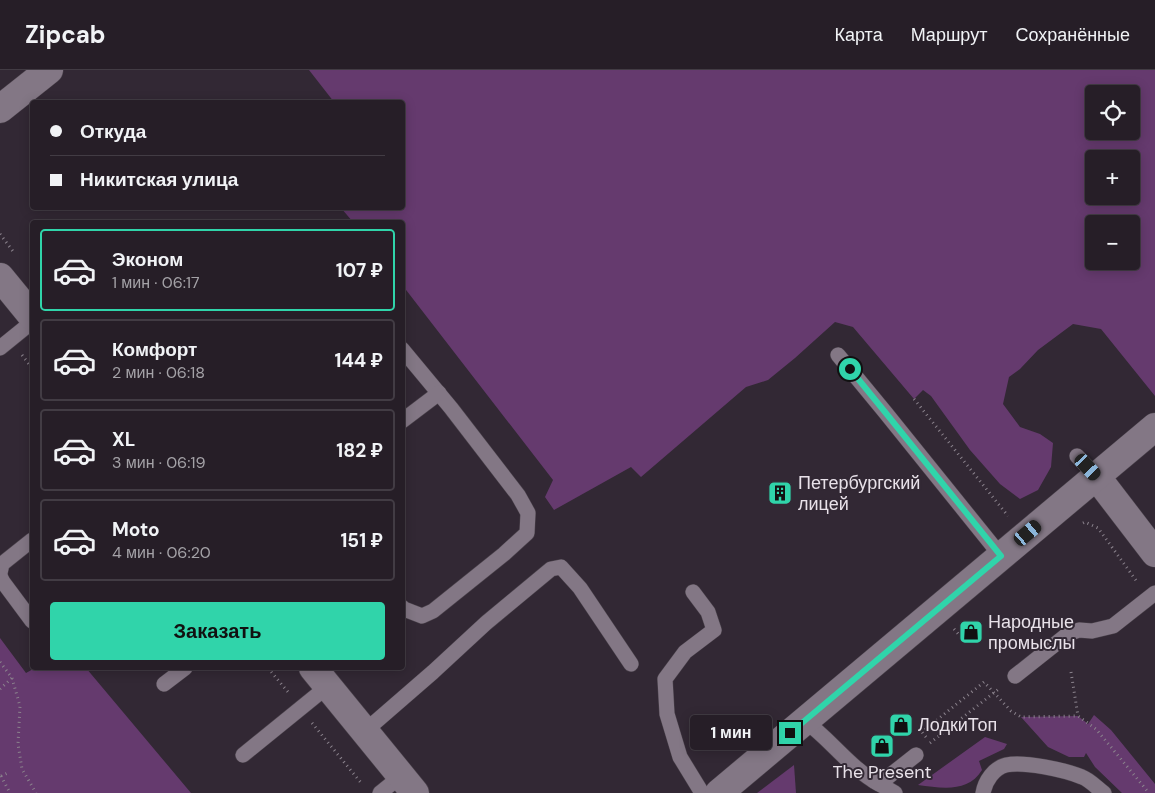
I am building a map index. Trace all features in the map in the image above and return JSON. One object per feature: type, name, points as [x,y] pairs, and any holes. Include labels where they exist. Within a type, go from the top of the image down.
[{"type":"street","points":[[0,109],[48,70]]},
{"type":"street","points":[[0,278],[30,314]]},
{"type":"street","points":[[719,793],[1155,427]]},
{"type":"street","points":[[1096,476],[1155,553]]},
{"type":"street","points":[[321,677],[408,785]]},
{"type":"lane","points":[[0,348],[30,324]]},
{"type":"lane","points":[[405,353],[439,393],[518,495],[528,513],[527,533],[504,554],[433,610],[422,616],[405,609]]},
{"type":"lane","points":[[838,355],[1001,556]]},
{"type":"lane","points":[[405,419],[439,393]]},
{"type":"lane","points":[[1077,456],[1096,476]]},
{"type":"lane","points":[[30,542],[2,564],[0,574],[3,582],[30,618]]},
{"type":"lane","points":[[364,731],[434,672],[486,623],[551,569],[561,567],[580,588],[630,664]]},
{"type":"lane","points":[[693,592],[708,612],[714,630],[685,652],[665,679],[667,714],[680,757],[702,793]]},
{"type":"lane","points":[[1015,676],[1068,634],[1079,630],[1092,631],[1113,626],[1152,595]]},
{"type":"lane","points":[[164,684],[182,670]]},
{"type":"lane","points":[[243,755],[301,708],[321,677]]},
{"type":"lane","points":[[805,721],[816,729],[862,773],[896,793]]},
{"type":"lane","points":[[879,784],[916,755]]},
{"type":"lane","points":[[983,793],[990,777],[995,771],[1006,765],[1015,764],[1045,766],[1083,778],[1104,793]]},
{"type":"lane","points":[[380,793],[408,785]]},
{"type":"path","points":[[914,399],[1013,522]]},
{"type":"path","points":[[1079,525],[1085,522],[1098,528],[1152,595]]},
{"type":"path","points":[[0,662],[12,678],[20,706],[18,744],[22,769],[36,793]]},
{"type":"path","points":[[270,670],[363,785]]},
{"type":"path","points":[[1071,672],[1078,716]]},
{"type":"path","points":[[916,755],[1015,676]]},
{"type":"path","points":[[0,688],[12,678]]},
{"type":"path","points":[[931,742],[922,732],[984,682],[1011,712],[1022,717],[1078,716],[1096,729],[1148,793]]},
{"type":"path","points":[[10,772],[1,776],[10,793]]},
{"type":"shaded area","points":[[309,70],[1155,70],[1155,396],[1101,329],[1073,324],[1038,350],[1020,369],[1009,377],[1003,404],[1020,427],[1040,434],[1053,443],[1051,467],[1038,490],[1020,499],[1000,484],[970,450],[931,396],[923,390],[914,399],[853,327],[835,322],[768,380],[746,387],[641,477],[631,467],[554,510],[545,497],[553,480],[405,289],[405,220],[351,220],[343,210],[405,210],[405,100],[332,100]]},
{"type":"shaded area","points":[[0,638],[26,673],[31,670],[88,670],[191,793],[0,793]]},
{"type":"shaded area","points":[[1094,715],[1111,730],[1155,784],[1155,793],[1122,793],[1095,767],[1086,753],[1084,757],[1069,757],[1048,747],[1021,717],[1078,716],[1088,724]]},
{"type":"shaded area","points":[[985,737],[1007,744],[1004,749],[979,761],[982,770],[976,777],[962,786],[945,788],[918,785]]},
{"type":"shaded area","points":[[794,765],[796,793],[757,793]]},
{"type":"place","name":"Петербургский лицей","points":[[780,493]]},
{"type":"place","name":"Народные промыслы","points":[[971,632]]},
{"type":"place","name":"ЛодкиТоп","points":[[901,725]]},
{"type":"place","name":"The Present","points":[[882,746]]},
{"type":"route","points":[[790,733],[1001,556],[850,369]]}]
